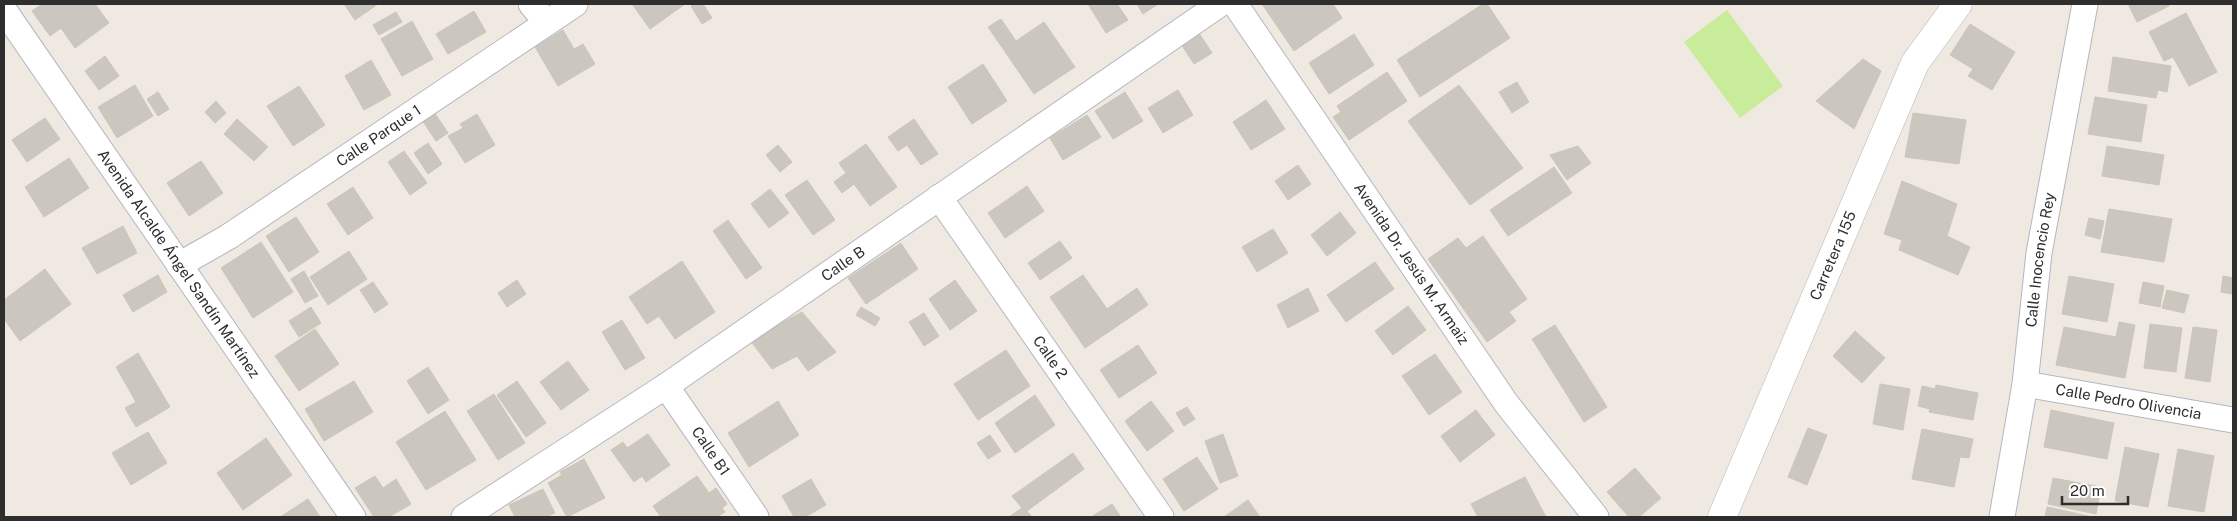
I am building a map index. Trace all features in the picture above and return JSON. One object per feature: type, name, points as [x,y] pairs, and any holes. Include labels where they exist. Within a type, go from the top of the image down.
[{"type":"street","points":[[532,4],[547,23]]},
{"type":"street","name":"Calle Parque 1","points":[[178,265],[228,237],[575,4]]},
{"type":"street","name":"Calle B","points":[[464,517],[666,386],[1220,4]]},
{"type":"street","name":"Avenida Dr. Jesús M. Armaiz","points":[[1234,4],[1506,403],[1596,517]]},
{"type":"street","name":"Carretera 155","points":[[1722,517],[1914,63],[1958,4]]},
{"type":"street","name":"Calle Inocencio Rey","points":[[2002,517],[2025,384],[2039,253],[2085,4]]},
{"type":"street","name":"Avenida Alcalde Ángel Sandín Martínez","points":[[4,10],[178,265],[354,517]]},
{"type":"street","name":"Calle 2","points":[[939,197],[1161,517]]},
{"type":"street","name":"Calle Pedro Olivencia","points":[[2025,384],[2233,420]]},
{"type":"street","name":"Calle B1","points":[[666,386],[756,517]]},
{"type":"green space","points":[[1727,10],[1783,86],[1740,118],[1684,42]]},
{"type":"building","points":[[42,4],[95,4],[109,23],[75,48],[61,28],[50,36],[32,11]]},
{"type":"building","points":[[344,4],[378,4],[355,20]]},
{"type":"building","points":[[632,4],[685,4],[650,29]]},
{"type":"building","points":[[703,4],[712,18],[702,24],[691,6]]},
{"type":"building","points":[[1088,4],[1117,4],[1128,20],[1106,33]]},
{"type":"building","points":[[1137,4],[1158,4],[1143,14]]},
{"type":"building","points":[[1262,4],[1333,4],[1342,18],[1294,51]]},
{"type":"building","points":[[1483,4],[1487,4],[1510,38],[1420,97],[1397,60]]},
{"type":"building","points":[[2128,4],[2168,4],[2169,6],[2137,22]]},
{"type":"building","points":[[474,11],[486,32],[448,54],[436,34]]},
{"type":"building","points":[[396,12],[402,22],[379,35],[373,25]]},
{"type":"building","points":[[2186,13],[2217,72],[2189,86],[2173,57],[2164,61],[2149,32]]},
{"type":"building","points":[[1001,19],[1016,41],[1044,22],[1075,67],[1034,94],[988,27]]},
{"type":"building","points":[[412,21],[433,59],[402,76],[381,39]]},
{"type":"building","points":[[1970,24],[2015,52],[1992,90],[1968,76],[1973,69],[1950,55]]},
{"type":"building","points":[[563,30],[574,49],[583,44],[595,64],[558,86],[535,47]]},
{"type":"building","points":[[1199,33],[1212,53],[1194,64],[1181,44]]},
{"type":"building","points":[[1354,34],[1374,65],[1329,94],[1309,63]]},
{"type":"building","points":[[105,56],[119,76],[99,90],[85,71]]},
{"type":"building","points":[[2113,57],[2171,66],[2167,92],[2158,90],[2156,98],[2108,91]]},
{"type":"building","points":[[1863,59],[1881,71],[1854,129],[1816,101]]},
{"type":"building","points":[[371,60],[391,95],[364,110],[345,76]]},
{"type":"building","points":[[983,64],[1007,101],[972,124],[948,87]]},
{"type":"building","points":[[1387,72],[1407,101],[1349,140],[1333,117],[1341,112],[1337,106]]},
{"type":"building","points":[[1517,82],[1529,102],[1512,113],[1499,92]]},
{"type":"building","points":[[135,85],[153,116],[117,138],[98,107]]},
{"type":"building","points":[[1459,85],[1523,168],[1470,205],[1408,121]]},
{"type":"building","points":[[299,86],[325,125],[293,146],[267,106]]},
{"type":"building","points":[[1178,90],[1193,115],[1163,133],[1148,108]]},
{"type":"building","points":[[158,92],[169,109],[158,116],[147,99]]},
{"type":"building","points":[[1125,92],[1143,121],[1113,139],[1095,111]]},
{"type":"building","points":[[2095,97],[2147,105],[2141,142],[2088,134]]},
{"type":"building","points":[[1266,100],[1285,129],[1251,150],[1233,122]]},
{"type":"building","points":[[216,101],[226,113],[215,123],[205,112]]},
{"type":"building","points":[[432,109],[448,133],[436,141],[420,117]]},
{"type":"building","points":[[1913,113],[1966,120],[1959,164],[1905,157]]},
{"type":"building","points":[[477,114],[495,145],[465,163],[448,136],[463,128],[460,124]]},
{"type":"building","points":[[1087,115],[1101,137],[1063,160],[1050,138]]},
{"type":"building","points":[[45,118],[60,139],[27,162],[12,140]]},
{"type":"building","points":[[237,119],[268,147],[254,161],[224,134]]},
{"type":"building","points":[[914,119],[938,154],[921,165],[907,145],[898,151],[888,137]]},
{"type":"building","points":[[428,143],[442,164],[428,174],[414,153]]},
{"type":"building","points":[[866,144],[897,187],[870,206],[854,184],[842,193],[834,182],[846,173],[839,163]]},
{"type":"building","points":[[778,145],[792,162],[780,172],[766,155]]},
{"type":"building","points":[[1578,146],[1591,163],[1567,180],[1550,155]]},
{"type":"building","points":[[2107,146],[2164,155],[2159,185],[2102,176]]},
{"type":"building","points":[[404,151],[427,183],[410,195],[388,162]]},
{"type":"building","points":[[69,158],[89,188],[44,217],[25,187]]},
{"type":"building","points":[[201,161],[223,193],[189,216],[167,183]]},
{"type":"building","points":[[1298,165],[1311,184],[1288,200],[1275,181]]},
{"type":"building","points":[[1554,167],[1572,193],[1508,236],[1490,210]]},
{"type":"building","points":[[807,180],[835,220],[813,235],[785,195]]},
{"type":"building","points":[[1902,181],[1957,204],[1947,236],[1970,247],[1958,275],[1899,250],[1902,240],[1884,234]]},
{"type":"building","points":[[1027,186],[1044,211],[1005,238],[988,213]]},
{"type":"building","points":[[353,187],[373,218],[348,235],[327,204]]},
{"type":"building","points":[[770,189],[789,213],[769,228],[751,204]]},
{"type":"building","points":[[2109,209],[2172,219],[2164,262],[2101,252]]},
{"type":"building","points":[[1340,212],[1356,233],[1327,256],[1311,235]]},
{"type":"building","points":[[296,217],[319,252],[289,272],[266,236]]},
{"type":"building","points":[[2089,218],[2104,221],[2100,239],[2085,235]]},
{"type":"building","points":[[728,220],[762,268],[746,279],[713,231]]},
{"type":"building","points":[[123,226],[137,253],[97,274],[82,248]]},
{"type":"building","points":[[1273,229],[1288,253],[1257,272],[1242,247]]},
{"type":"building","points":[[1483,236],[1527,299],[1509,312],[1516,321],[1487,342],[1428,259],[1458,238],[1466,248]]},
{"type":"building","points":[[1060,241],[1072,258],[1040,280],[1028,263]]},
{"type":"building","points":[[261,242],[293,292],[253,318],[221,268]]},
{"type":"building","points":[[901,243],[918,269],[866,304],[848,278]]},
{"type":"building","points":[[349,251],[367,279],[328,305],[310,277]]},
{"type":"building","points":[[682,261],[715,312],[675,339],[659,316],[647,324],[629,297]]},
{"type":"building","points":[[1375,262],[1394,289],[1346,322],[1327,295]]},
{"type":"building","points":[[45,269],[71,304],[20,341],[4,319],[4,300]]},
{"type":"building","points":[[304,271],[318,296],[305,303],[291,279]]},
{"type":"building","points":[[158,275],[167,292],[133,312],[123,295]]},
{"type":"building","points":[[1083,275],[1107,309],[1137,288],[1148,305],[1085,348],[1050,297]]},
{"type":"building","points":[[2069,276],[2114,284],[2107,322],[2062,314]]},
{"type":"building","points":[[2223,276],[2233,278],[2232,294],[2221,292]]},
{"type":"building","points":[[517,280],[526,294],[507,307],[498,293]]},
{"type":"building","points":[[955,280],[977,311],[950,330],[929,299]]},
{"type":"building","points":[[373,282],[388,304],[375,313],[360,290]]},
{"type":"building","points":[[2143,282],[2164,286],[2160,307],[2139,303]]},
{"type":"building","points":[[1308,288],[1319,311],[1288,328],[1277,305]]},
{"type":"building","points":[[2167,290],[2189,295],[2184,313],[2162,308]]},
{"type":"building","points":[[1408,306],[1426,330],[1393,355],[1375,331]]},
{"type":"building","points":[[311,307],[321,323],[299,337],[289,321]]},
{"type":"building","points":[[861,307],[880,318],[875,326],[856,315]]},
{"type":"building","points":[[802,312],[836,352],[808,371],[797,356],[772,369],[750,340]]},
{"type":"building","points":[[924,313],[939,336],[924,346],[909,322]]},
{"type":"building","points":[[622,320],[645,358],[625,370],[602,332]]},
{"type":"building","points":[[2119,322],[2135,325],[2125,378],[2056,365],[2064,327],[2116,337]]},
{"type":"building","points":[[2150,324],[2182,328],[2176,372],[2144,368]]},
{"type":"building","points":[[1555,325],[1607,407],[1584,422],[1532,339]]},
{"type":"building","points":[[2193,327],[2217,330],[2210,382],[2185,378]]},
{"type":"building","points":[[315,329],[339,364],[299,391],[275,356]]},
{"type":"building","points":[[1855,331],[1885,358],[1862,383],[1833,356]]},
{"type":"building","points":[[1138,345],[1157,373],[1119,398],[1100,370]]},
{"type":"building","points":[[1006,350],[1030,386],[978,420],[954,384]]},
{"type":"building","points":[[138,353],[170,407],[136,427],[125,408],[136,402],[116,367]]},
{"type":"building","points":[[1435,354],[1462,392],[1429,415],[1402,376]]},
{"type":"building","points":[[568,361],[589,390],[561,410],[540,382]]},
{"type":"building","points":[[428,367],[449,400],[428,414],[407,381]]},
{"type":"building","points":[[354,381],[373,412],[324,441],[305,409]]},
{"type":"building","points":[[517,381],[546,423],[526,437],[497,395]]},
{"type":"building","points":[[1880,384],[1910,389],[1903,430],[1873,424]]},
{"type":"building","points":[[1936,385],[1978,393],[1973,420],[1929,412],[1930,409],[1918,406],[1922,386],[1935,389]]},
{"type":"building","points":[[494,394],[525,443],[498,460],[467,411]]},
{"type":"building","points":[[1035,395],[1055,425],[1015,453],[995,423]]},
{"type":"building","points":[[778,401],[799,435],[749,467],[728,433]]},
{"type":"building","points":[[1151,401],[1174,431],[1147,451],[1125,421]]},
{"type":"building","points":[[1187,407],[1195,419],[1184,426],[1176,413]]},
{"type":"building","points":[[1476,410],[1495,435],[1460,462],[1441,436]]},
{"type":"building","points":[[2051,410],[2114,423],[2107,459],[2044,447]]},
{"type":"building","points":[[445,411],[476,460],[426,490],[396,442]]},
{"type":"building","points":[[1808,428],[1827,435],[1807,485],[1788,477]]},
{"type":"building","points":[[1922,429],[1973,439],[1969,458],[1960,457],[1954,487],[1912,479]]},
{"type":"building","points":[[148,432],[167,463],[131,485],[112,453]]},
{"type":"building","points":[[648,434],[670,465],[646,482],[642,476],[634,482],[611,450],[623,442],[627,448]]},
{"type":"building","points":[[1223,434],[1238,476],[1220,483],[1205,441]]},
{"type":"building","points":[[990,435],[1001,451],[988,459],[977,443]]},
{"type":"building","points":[[266,438],[292,475],[243,510],[217,473]]},
{"type":"building","points":[[2125,447],[2159,454],[2148,507],[2115,501]]},
{"type":"building","points":[[2178,449],[2214,456],[2204,512],[2168,506]]},
{"type":"building","points":[[1073,453],[1084,469],[1027,511],[1032,517],[1009,517],[1022,508],[1012,496]]},
{"type":"building","points":[[1197,457],[1218,489],[1184,511],[1163,479]]},
{"type":"building","points":[[584,459],[605,498],[567,517],[548,483],[562,475],[560,472]]},
{"type":"building","points":[[1635,468],[1661,498],[1639,517],[1629,517],[1607,492]]},
{"type":"building","points":[[375,476],[383,488],[396,479],[411,504],[389,517],[374,517],[355,488]]},
{"type":"building","points":[[697,476],[709,493],[716,488],[727,504],[722,508],[725,512],[717,517],[661,517],[653,506]]},
{"type":"building","points":[[1525,477],[1546,517],[1478,517],[1471,504]]},
{"type":"building","points":[[2053,478],[2101,487],[2096,514],[2048,504]]},
{"type":"building","points":[[811,479],[826,505],[805,517],[794,517],[782,496]]},
{"type":"building","points":[[543,489],[555,513],[546,517],[515,517],[509,505]]},
{"type":"building","points":[[308,499],[320,517],[280,517]]},
{"type":"building","points":[[1248,500],[1260,517],[1224,517]]},
{"type":"building","points":[[1112,504],[1121,517],[1091,517]]},
{"type":"building","points":[[2047,507],[2093,517],[2045,517]]}]
